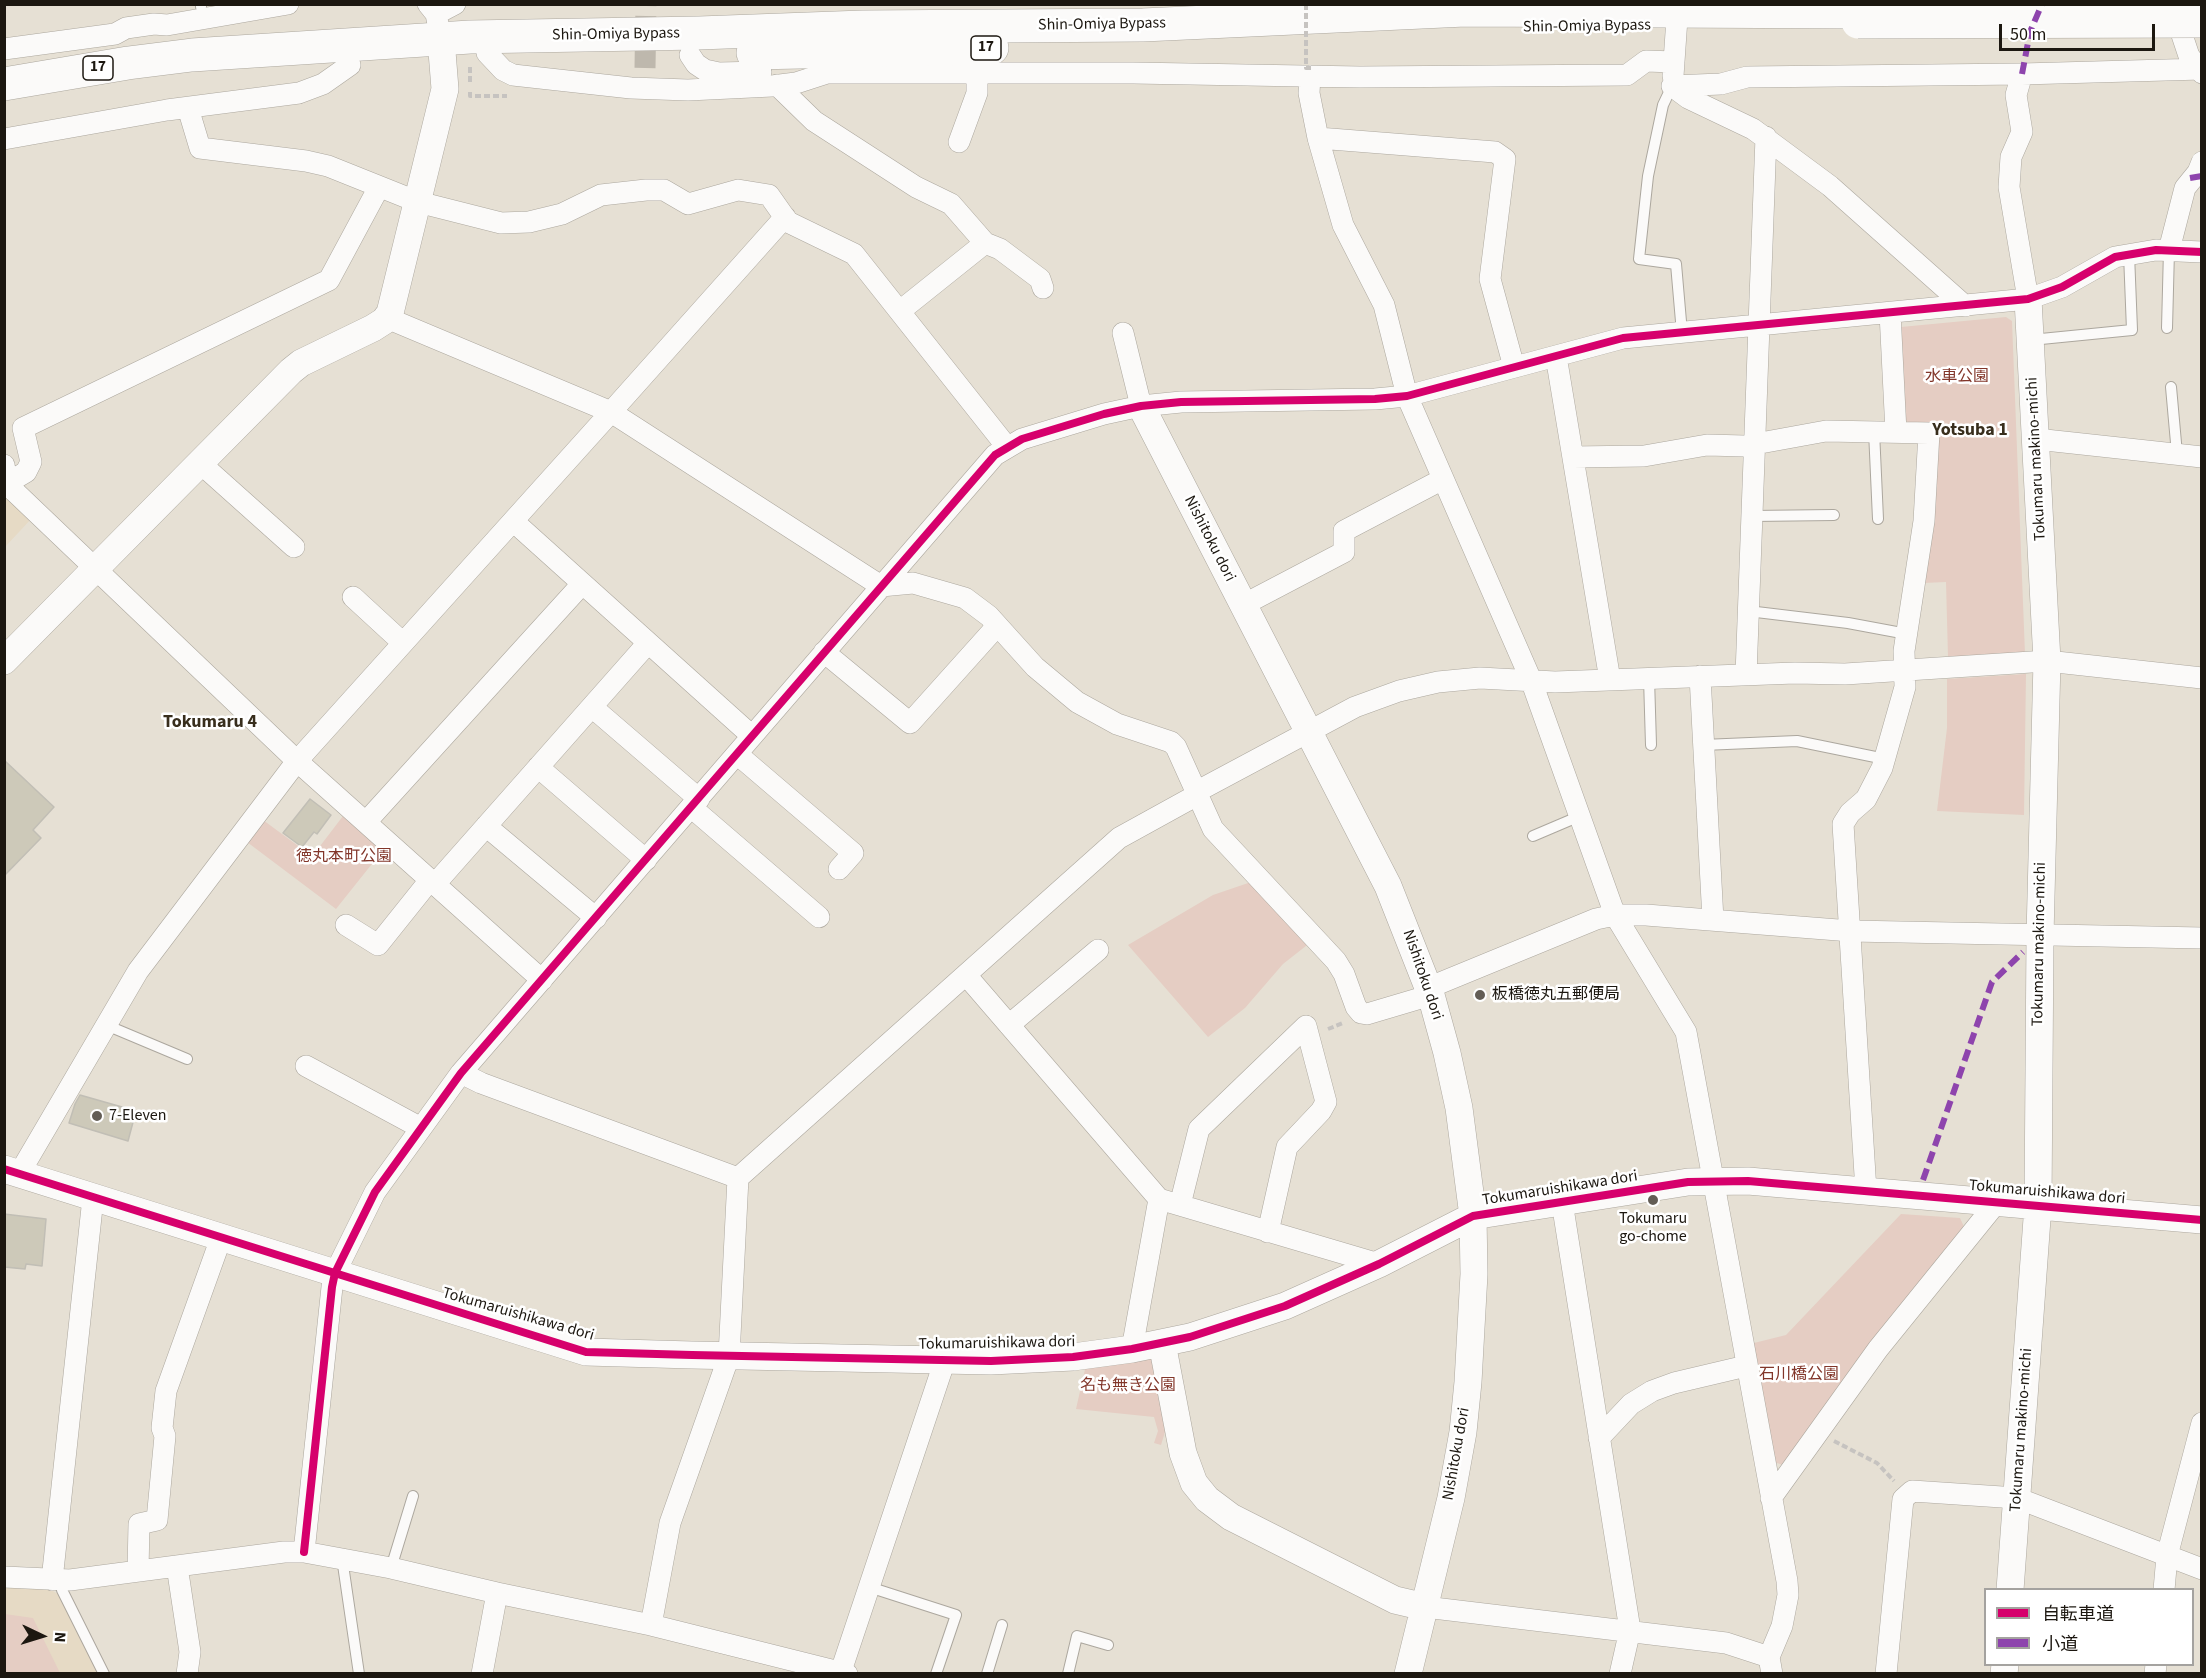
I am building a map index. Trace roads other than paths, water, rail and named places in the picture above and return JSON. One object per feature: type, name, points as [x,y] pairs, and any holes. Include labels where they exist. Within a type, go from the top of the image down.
[{"type":"highway","name":"Shin-Omiya Bypass","points":[[4,102],[116,84],[350,65],[437,28],[487,53],[690,55],[973,49],[1471,28],[1809,8],[1858,17],[2202,10]]},
{"type":"highway","name":"Shin-Omiya Bypass","points":[[4,84],[128,63],[437,28],[699,33],[863,27],[1143,25],[1466,10],[2202,21]]},
{"type":"street","points":[[4,49],[116,34],[126,28],[154,24],[167,25],[288,4]]},
{"type":"street","points":[[4,661],[301,363],[373,328],[387,318],[396,298],[445,89],[445,75],[437,28],[455,4]]},
{"type":"street","points":[[2179,4],[2181,32],[2189,56],[2200,70]]},
{"type":"street","points":[[1672,86],[1678,14]]},
{"type":"street","points":[[487,53],[502,70],[513,75],[647,78],[688,90],[777,86],[796,83],[827,73]]},
{"type":"street","points":[[690,55],[696,64],[705,70],[719,74],[1312,72],[1627,75],[1646,61],[1674,62]]},
{"type":"street","points":[[4,139],[188,108],[299,93],[323,84],[350,65]]},
{"type":"street","points":[[1672,86],[1721,84],[1747,76],[2200,70]]},
{"type":"street","points":[[1162,1343],[1186,1463],[1194,1483],[1207,1499],[1231,1517],[1395,1600],[1425,1606],[1726,1643],[1770,1665],[1782,1626],[1788,1595],[1787,1581],[1686,1032],[1615,915],[1532,680],[1407,396],[1384,305],[1343,225],[1318,138],[1309,93],[1312,72]]},
{"type":"street","points":[[959,142],[977,93],[977,74]]},
{"type":"street","points":[[2022,74],[2016,95],[2022,132],[2011,157],[2009,187],[2028,299]]},
{"type":"street","points":[[777,86],[814,121],[916,187],[951,204],[985,243],[1000,249],[1040,279],[1043,288]]},
{"type":"street","points":[[1672,86],[1688,98],[1766,137],[1830,186],[1965,306]]},
{"type":"street","points":[[188,108],[200,148],[306,161],[328,166],[418,202],[501,223],[529,222],[562,214],[601,195],[646,190],[664,190],[688,204],[738,190],[769,195],[788,222],[854,254],[1007,447]]},
{"type":"street","points":[[1746,675],[1766,137]]},
{"type":"street","points":[[1318,138],[1495,152],[1505,159],[1490,279],[1514,367]]},
{"type":"street","points":[[2169,250],[2185,188],[2202,162]]},
{"type":"street","points":[[379,187],[329,280],[22,428],[31,462],[26,472],[7,473],[14,491],[297,761],[542,980]]},
{"type":"street","points":[[12,1172],[138,972],[297,761],[785,217]]},
{"type":"street","points":[[900,311],[985,243]]},
{"type":"street","points":[[304,1552],[332,1287],[335,1273],[375,1192],[461,1073],[995,455],[1022,439],[1141,406],[1181,402],[1375,399],[1407,396],[1623,338],[2028,299],[2062,288],[2115,256],[2169,250],[2202,252]]},
{"type":"street","name":"Tokumaru makino-michi","points":[[2010,1588],[2038,1205],[2040,936],[2047,662],[2028,299]]},
{"type":"street","points":[[1890,313],[1896,432]]},
{"type":"street","points":[[387,318],[611,412],[881,586],[913,583],[964,598],[988,616],[1035,667],[1077,702],[1117,724],[1172,742],[1214,829],[1336,961],[1344,974],[1356,1007],[1356,1017],[1429,992],[1596,919],[1615,915],[1851,931],[2202,938]]},
{"type":"street","name":"Nishitoku dori","points":[[1123,333],[1141,406],[1388,886],[1429,992],[1447,1053],[1459,1108],[1473,1216],[1472,1335],[1463,1431],[1451,1498],[1408,1674]]},
{"type":"street","points":[[1556,356],[1610,680]]},
{"type":"street","points":[[1573,457],[1644,456],[1707,445],[1744,446],[1826,431],[1929,433],[1924,521],[1904,651],[1905,687],[1882,768],[1866,799],[1850,813],[1843,824],[1866,1191]]},
{"type":"street","points":[[2036,439],[2202,457]]},
{"type":"street","points":[[200,463],[294,547]]},
{"type":"street","points":[[1243,605],[1344,552],[1344,531],[1443,479]]},
{"type":"street","points":[[513,521],[752,736]]},
{"type":"street","points":[[366,822],[582,584]]},
{"type":"street","points":[[353,597],[403,643]]},
{"type":"street","points":[[824,652],[910,723],[997,626]]},
{"type":"street","points":[[345,925],[378,945],[648,643]]},
{"type":"street","points":[[651,1625],[670,1523],[729,1356],[738,1178],[1119,838],[1354,707],[1399,691],[1438,682],[1480,678],[1554,682],[1795,673],[1845,674],[2047,662],[2202,678]]},
{"type":"street","points":[[1700,676],[1713,920]]},
{"type":"street","points":[[592,707],[819,917]]},
{"type":"street","points":[[737,754],[853,853],[839,869]]},
{"type":"street","points":[[538,767],[646,860]]},
{"type":"street","points":[[486,826],[596,918]]},
{"type":"street","points":[[1009,1025],[1098,950]]},
{"type":"street","points":[[966,975],[1169,1202],[1379,1264]]},
{"type":"street","points":[[1132,1349],[1169,1202],[1199,1129],[1306,1026],[1315,1034],[1326,1102],[1321,1111],[1287,1147],[1268,1232]]},
{"type":"street","points":[[306,1066],[421,1128]]},
{"type":"street","points":[[461,1073],[481,1083],[738,1178]]},
{"type":"street","name":"Tokumaruishikawa dori","points":[[12,1172],[586,1352],[729,1356],[1031,1360],[1132,1349],[1242,1322],[1285,1306],[1379,1264],[1473,1216],[1688,1182],[1712,1180],[1866,1191],[2202,1220]]},
{"type":"street","points":[[57,1581],[93,1198]]},
{"type":"street","points":[[1562,1202],[1630,1630],[1620,1674]]},
{"type":"street","points":[[1771,1498],[1878,1349],[1997,1202]]},
{"type":"street","points":[[138,1571],[139,1524],[157,1520],[165,1436],[162,1428],[166,1391],[221,1238]]},
{"type":"street","points":[[4,1576],[57,1581],[284,1552],[304,1552],[391,1568],[651,1625],[844,1672],[869,1587],[945,1360]]},
{"type":"street","points":[[1599,1438],[1631,1404],[1652,1391],[1674,1383],[1746,1366]]},
{"type":"street","points":[[2164,1588],[2167,1556],[2202,1423]]},
{"type":"street","points":[[1886,1674],[1902,1499],[1912,1491],[2017,1498],[2202,1569]]},
{"type":"street","points":[[177,1566],[190,1652],[187,1674]]},
{"type":"street","points":[[482,1674],[497,1593]]},
{"type":"lane","points":[[1672,86],[1663,105],[1648,176],[1639,259],[1676,264],[1682,333]]},
{"type":"lane","points":[[2167,328],[2169,250]]},
{"type":"lane","points":[[2031,340],[2132,330],[2129,254]]},
{"type":"lane","points":[[2171,387],[2177,454]]},
{"type":"lane","points":[[1874,431],[1878,519]]},
{"type":"lane","points":[[1752,516],[1834,515]]},
{"type":"lane","points":[[1748,611],[1848,623],[1907,634]]},
{"type":"lane","points":[[1649,678],[1652,746]]},
{"type":"lane","points":[[1703,745],[1797,741],[1885,759]]},
{"type":"lane","points":[[1533,836],[1580,816]]},
{"type":"lane","points":[[106,1025],[187,1059]]},
{"type":"lane","points":[[391,1568],[412,1496]]},
{"type":"lane","points":[[342,1558],[358,1674]]},
{"type":"lane","points":[[57,1581],[104,1674]]},
{"type":"lane","points":[[869,1587],[956,1615],[936,1674]]},
{"type":"lane","points":[[987,1674],[1002,1625]]},
{"type":"lane","points":[[1068,1674],[1077,1636],[1108,1645]]},
{"type":"tunnel","points":[[645,68],[646,4]]},
{"type":"place","name":"板橋徳丸五郵便局","points":[[1480,995]]},
{"type":"place","name":"7-Eleven","points":[[97,1116]]},
{"type":"place","name":"Tokumaru go-chome","points":[[1653,1200]]},
{"type":"district","name":"Yotsuba 1","points":[[1970,431]]},
{"type":"district","name":"Tokumaru 4","points":[[210,723]]},
{"type":"park label","name":"水車公園","points":[[1957,377]]},
{"type":"park label","name":"徳丸本町公園","points":[[344,857]]},
{"type":"park label","name":"石川橋公園","points":[[1799,1375]]},
{"type":"park label","name":"名も無き公園","points":[[1128,1386]]}]
